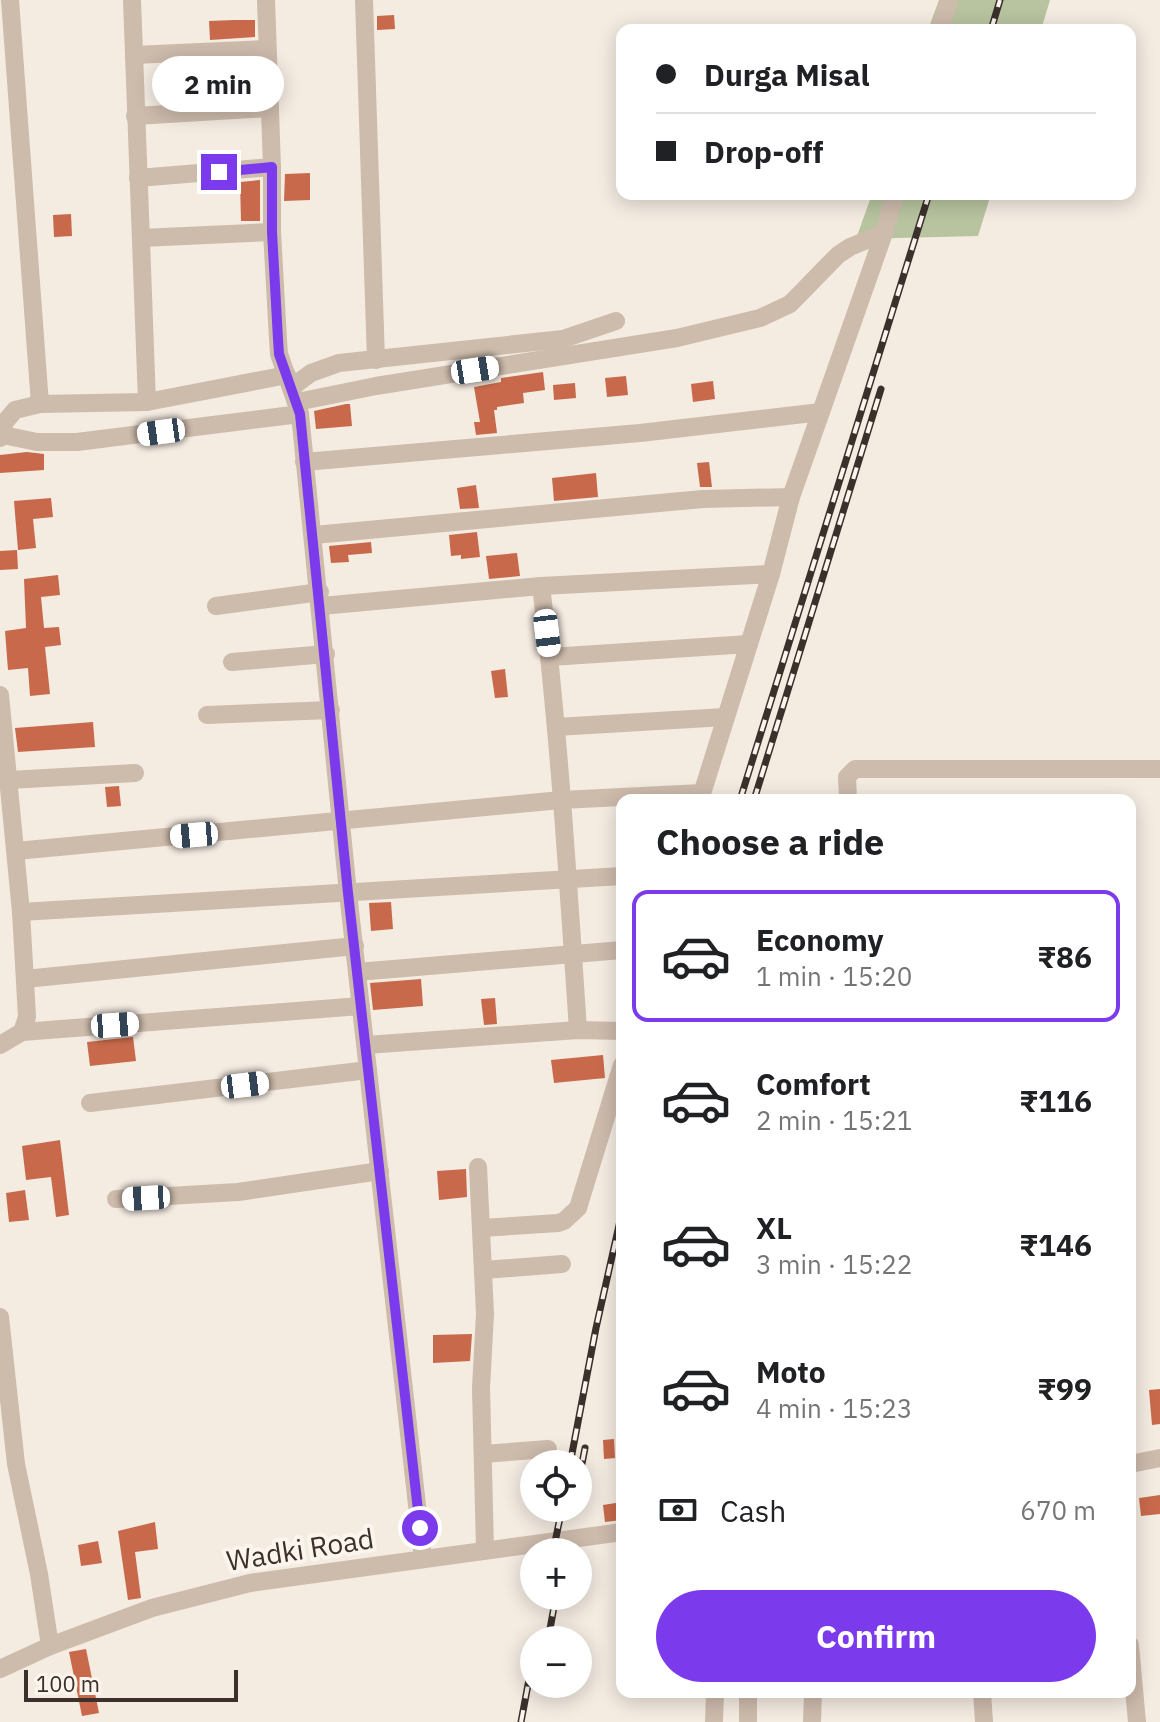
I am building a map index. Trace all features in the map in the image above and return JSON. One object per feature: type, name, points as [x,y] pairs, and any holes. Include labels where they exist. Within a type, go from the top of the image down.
[{"type":"street","points":[[10,0],[40,404]]},
{"type":"street","points":[[132,0],[147,402]]},
{"type":"street","points":[[266,0],[272,232],[279,354],[294,395],[314,535],[348,893],[423,1558]]},
{"type":"street","points":[[364,0],[376,360]]},
{"type":"street","points":[[942,24],[949,0]]},
{"type":"street","points":[[134,55],[266,49]]},
{"type":"street","points":[[135,116],[270,108]]},
{"type":"street","points":[[138,178],[272,167]]},
{"type":"street","points":[[702,794],[771,574],[791,497],[893,200]]},
{"type":"street","points":[[141,238],[272,232]]},
{"type":"street","points":[[294,395],[77,442],[37,442],[2,436],[5,422],[15,410],[40,404],[294,395],[376,386],[677,338],[760,318],[790,304],[838,255],[884,233]]},
{"type":"street","points":[[294,395],[301,379],[339,363],[563,339],[616,321]]},
{"type":"street","points":[[304,462],[640,433],[821,412]]},
{"type":"street","points":[[314,535],[703,499],[791,497]]},
{"type":"street","points":[[216,606],[771,574]]},
{"type":"street","points":[[541,586],[556,727],[578,1030]]},
{"type":"street","points":[[550,657],[749,644]]},
{"type":"street","points":[[232,662],[326,654]]},
{"type":"street","points":[[0,695],[21,912],[27,1017],[22,1032]]},
{"type":"street","points":[[207,715],[331,710]]},
{"type":"street","points":[[556,727],[725,717]]},
{"type":"street","points":[[848,794],[847,777],[855,769],[1160,769]]},
{"type":"street","points":[[9,780],[135,773]]},
{"type":"street","points":[[16,851],[561,800],[616,799]]},
{"type":"street","points":[[21,912],[616,876]]},
{"type":"street","points":[[25,979],[355,946]]},
{"type":"street","points":[[357,972],[616,950]]},
{"type":"street","points":[[0,1045],[22,1032],[361,1006]]},
{"type":"street","points":[[366,1045],[578,1030],[616,1031]]},
{"type":"street","points":[[90,1103],[368,1070]]},
{"type":"street","points":[[482,1228],[558,1223],[578,1208],[616,1084]]},
{"type":"street","points":[[478,1167],[484,1270],[485,1549]]},
{"type":"street","points":[[116,1199],[238,1192],[380,1171]]},
{"type":"street","points":[[484,1270],[562,1264]]},
{"type":"street","points":[[0,1317],[16,1464],[39,1574],[50,1646]]},
{"type":"street","points":[[483,1454],[548,1449]]},
{"type":"street","points":[[1136,1463],[1160,1458]]},
{"type":"street","name":"Wadki Road","points":[[0,1669],[50,1646],[152,1608],[250,1583],[616,1533]]},
{"type":"street","points":[[714,1722],[715,1698]]},
{"type":"street","points":[[748,1698],[748,1722]]},
{"type":"street","points":[[812,1722],[813,1698]]},
{"type":"street","points":[[982,1698],[984,1722]]},
{"type":"street","points":[[1135,1698],[1137,1722]]},
{"type":"green space","points":[[939,0],[1050,0],[1043,24],[930,24]]},
{"type":"green space","points":[[870,200],[989,200],[978,236],[856,239]]},
{"type":"building","points":[[394,15],[395,29],[377,30],[377,16]]},
{"type":"building","points":[[255,20],[255,37],[210,40],[209,21]]},
{"type":"building","points":[[235,62],[235,79],[211,79],[211,64]]},
{"type":"building","points":[[310,173],[310,200],[284,201],[285,174]]},
{"type":"building","points":[[260,180],[260,221],[241,221],[240,182]]},
{"type":"building","points":[[71,214],[72,236],[54,237],[53,215]]},
{"type":"building","points":[[543,372],[545,390],[523,393],[524,403],[497,407],[494,410],[497,433],[476,435],[474,422],[480,422],[474,387],[501,382],[501,378]]},
{"type":"building","points":[[626,376],[628,395],[607,397],[605,378]]},
{"type":"building","points":[[713,381],[715,399],[693,402],[691,384]]},
{"type":"building","points":[[575,383],[576,398],[554,400],[553,385]]},
{"type":"building","points":[[350,404],[352,426],[316,429],[314,411]]},
{"type":"building","points":[[44,454],[44,470],[0,473],[0,455]]},
{"type":"building","points":[[709,462],[712,487],[700,487],[697,463]]},
{"type":"building","points":[[596,473],[598,497],[554,501],[552,478]]},
{"type":"building","points":[[476,485],[479,508],[460,509],[457,488]]},
{"type":"building","points":[[51,498],[53,517],[33,519],[36,548],[18,550],[14,501]]},
{"type":"building","points":[[477,532],[480,557],[461,559],[461,555],[451,556],[449,535]]},
{"type":"building","points":[[371,542],[372,553],[348,555],[349,562],[331,563],[329,546]]},
{"type":"building","points":[[17,550],[18,569],[0,570],[0,551]]},
{"type":"building","points":[[517,553],[520,576],[489,579],[486,556]]},
{"type":"building","points":[[58,575],[60,595],[41,597],[44,628],[59,627],[61,645],[45,647],[50,694],[30,696],[28,668],[8,670],[5,631],[26,628],[24,579]]},
{"type":"building","points":[[505,669],[508,697],[495,698],[491,671]]},
{"type":"building","points":[[93,722],[95,747],[18,752],[15,728]]},
{"type":"building","points":[[119,786],[121,806],[107,807],[105,787]]},
{"type":"building","points":[[391,902],[393,929],[371,931],[369,903]]},
{"type":"building","points":[[421,979],[423,1006],[373,1010],[370,983]]},
{"type":"building","points":[[495,998],[497,1024],[484,1025],[481,999]]},
{"type":"building","points":[[133,1037],[136,1061],[90,1066],[87,1042]]},
{"type":"building","points":[[603,1055],[605,1078],[554,1083],[551,1060]]},
{"type":"building","points":[[60,1140],[69,1215],[56,1217],[51,1177],[26,1180],[22,1146]]},
{"type":"building","points":[[466,1169],[467,1197],[439,1200],[437,1171]]},
{"type":"building","points":[[25,1190],[29,1220],[9,1222],[6,1193]]},
{"type":"building","points":[[472,1334],[470,1361],[433,1363],[433,1335]]},
{"type":"building","points":[[1160,1389],[1160,1424],[1152,1425],[1149,1390]]},
{"type":"building","points":[[614,1439],[615,1458],[604,1459],[603,1440]]},
{"type":"building","points":[[1160,1495],[1160,1514],[1141,1516],[1139,1498]]},
{"type":"building","points":[[616,1503],[616,1521],[605,1522],[603,1505]]},
{"type":"building","points":[[155,1522],[158,1549],[135,1552],[141,1598],[128,1600],[118,1531]]},
{"type":"building","points":[[98,1541],[102,1563],[81,1566],[78,1545]]},
{"type":"building","points":[[86,1649],[99,1713],[82,1716],[69,1652]]},
{"type":"railway","points":[[993,24],[1000,0]]},
{"type":"railway","points":[[742,794],[927,200]]},
{"type":"railway","points":[[756,794],[881,389]]},
{"type":"railway","points":[[573,1450],[616,1239]]},
{"type":"railway","points":[[556,1538],[559,1522]]},
{"type":"railway","points":[[551,1626],[553,1610]]},
{"type":"railway","points":[[521,1722],[526,1698]]},
{"type":"route","points":[[219,172],[272,167],[272,232],[279,354],[300,414],[348,893],[420,1528]]}]
